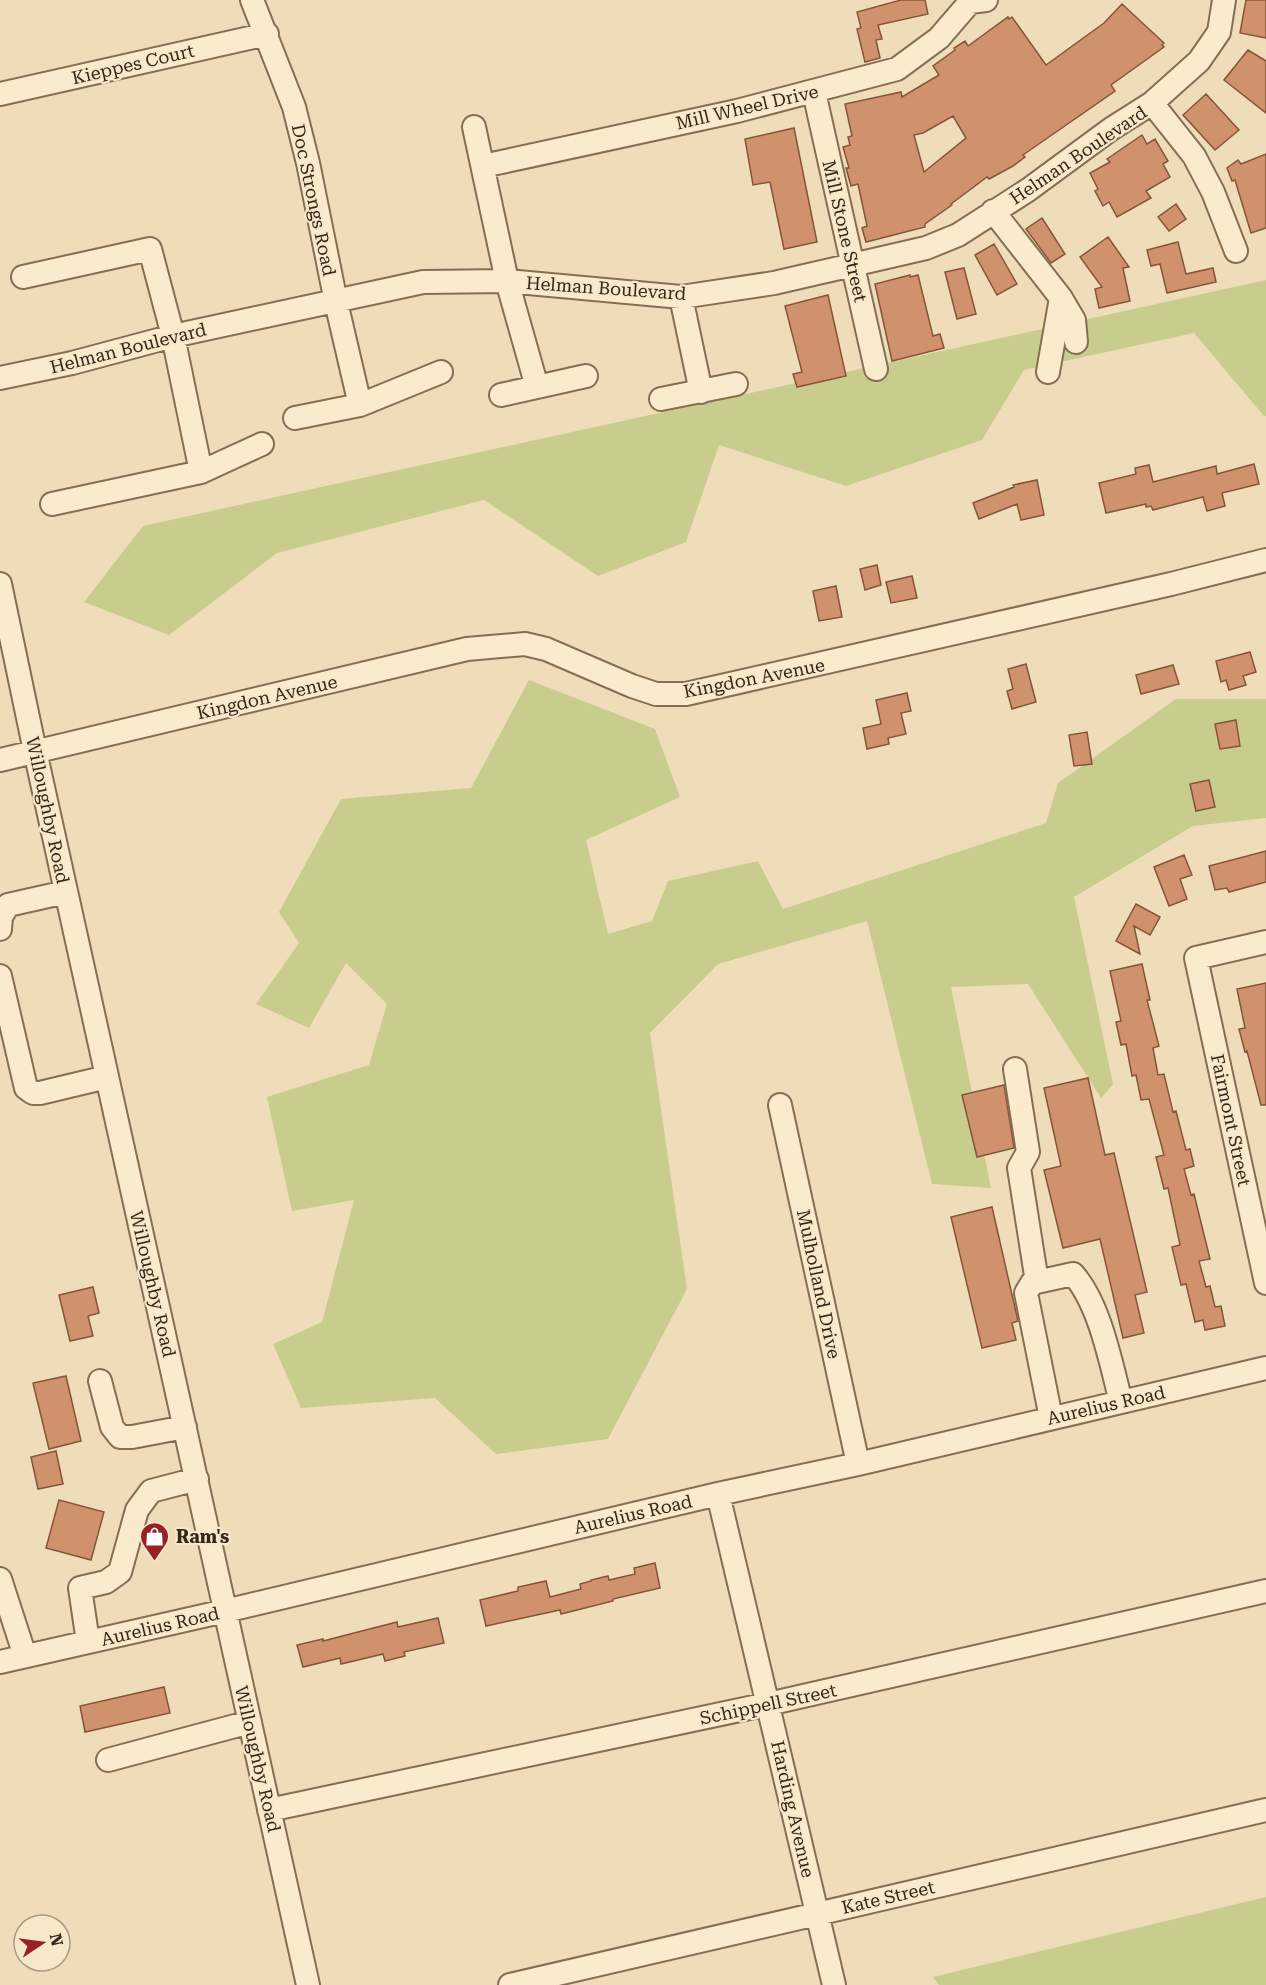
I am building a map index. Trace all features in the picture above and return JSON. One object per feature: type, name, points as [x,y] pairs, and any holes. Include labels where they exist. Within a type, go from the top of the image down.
[{"type":"street","name":"Doc Strongs Road","points":[[252,0],[294,107],[360,405]]},
{"type":"street","name":"Helman Boulevard","points":[[0,378],[72,363],[173,336],[423,282],[507,281],[681,297],[774,283],[926,248],[958,235],[1028,190],[1111,129],[1152,103],[1199,62],[1219,32],[1224,0]]},
{"type":"street","name":"Mill Wheel Drive","points":[[483,166],[737,111],[897,69],[939,38],[975,1]]},
{"type":"street","name":"Kieppes Court","points":[[0,94],[267,34]]},
{"type":"street","name":"Mill Stone Street","points":[[814,92],[876,369]]},
{"type":"street","points":[[1152,103],[1194,156],[1213,192],[1236,251]]},
{"type":"street","points":[[474,127],[507,281],[537,387]]},
{"type":"street","points":[[993,211],[1062,298],[1074,320],[1076,342]]},
{"type":"street","points":[[23,277],[150,249],[173,336],[201,472]]},
{"type":"street","points":[[681,297],[701,392]]},
{"type":"street","points":[[1048,372],[1062,298]]},
{"type":"street","points":[[295,418],[360,405],[441,372]]},
{"type":"street","points":[[501,395],[586,376]]},
{"type":"street","points":[[661,399],[736,384]]},
{"type":"street","points":[[52,504],[201,472],[262,444]]},
{"type":"street","name":"Kingdon Avenue","points":[[0,760],[467,649],[525,644],[546,649],[596,672],[656,694],[686,694],[1160,587],[1266,560]]},
{"type":"street","name":"Willoughby Road","points":[[0,584],[5,631],[35,751],[308,1985]]},
{"type":"street","points":[[0,929],[1,916],[8,905],[66,892]]},
{"type":"street","name":"Fairmont Street","points":[[1266,942],[1196,958],[1266,1283]]},
{"type":"street","points":[[0,976],[26,1088],[40,1093],[107,1077]]},
{"type":"street","points":[[1015,1069],[1028,1152],[1019,1168],[1037,1282]]},
{"type":"street","name":"Mulholland Drive","points":[[780,1105],[858,1464]]},
{"type":"street","points":[[1051,1418],[1026,1293],[1032,1283],[1073,1274],[1081,1283],[1101,1328],[1121,1402]]},
{"type":"street","name":"Aurelius Road","points":[[0,1662],[1266,1368]]},
{"type":"street","points":[[100,1381],[112,1427],[120,1437],[132,1437],[185,1427]]},
{"type":"street","points":[[88,1642],[80,1588],[106,1582],[120,1572],[137,1510],[151,1491],[197,1479]]},
{"type":"street","name":"Harding Avenue","points":[[718,1494],[834,1985]]},
{"type":"street","points":[[0,1582],[25,1656]]},
{"type":"street","name":"Schippell Street","points":[[269,1810],[768,1704],[1266,1592]]},
{"type":"street","points":[[108,1760],[250,1722]]},
{"type":"street","name":"Kate Street","points":[[510,1985],[1266,1810]]},
{"type":"green space","points":[[1266,280],[1266,416],[1194,333],[1024,370],[982,440],[846,486],[719,445],[686,542],[598,576],[484,500],[277,553],[169,635],[84,602],[143,526]]},
{"type":"green space","points":[[529,680],[655,729],[680,797],[586,840],[608,934],[652,921],[668,881],[758,861],[783,909],[1046,823],[1058,783],[1176,699],[1266,699],[1266,818],[1193,826],[1074,897],[1113,1084],[1101,1098],[1028,984],[951,987],[991,1188],[932,1184],[867,921],[718,964],[650,1033],[687,1289],[608,1439],[496,1454],[435,1398],[301,1408],[273,1344],[322,1322],[354,1200],[292,1211],[267,1097],[369,1065],[387,1004],[346,963],[309,1028],[256,1004],[299,943],[279,912],[341,799],[471,788]]},
{"type":"green space","points":[[1266,1897],[1266,1985],[939,1985],[933,1977]]},
{"type":"building","points":[[901,0],[925,0],[928,14],[878,25],[882,39],[876,40],[880,58],[865,62],[857,29],[861,28],[857,12]]},
{"type":"building","points":[[1246,0],[1266,0],[1266,38],[1240,33]]},
{"type":"building","points":[[1122,4],[1164,43],[1162,45],[1164,47],[1111,85],[1115,91],[1023,155],[1025,157],[1013,166],[989,179],[987,177],[925,224],[925,227],[866,242],[862,228],[867,226],[858,184],[851,186],[846,168],[849,168],[843,147],[850,145],[848,137],[852,136],[845,104],[901,92],[902,97],[939,75],[933,66],[955,50],[954,48],[965,41],[968,46],[1008,17],[1009,19],[1012,17],[1046,65],[1104,23]],"holes":[[[953,116],[966,138],[924,172],[914,135],[923,133]]]},
{"type":"building","points":[[1248,50],[1266,61],[1266,113],[1224,80]]},
{"type":"building","points":[[1206,94],[1239,130],[1215,150],[1183,115]]},
{"type":"building","points":[[794,128],[817,242],[784,249],[770,182],[753,185],[745,139]]},
{"type":"building","points":[[1142,135],[1147,144],[1155,139],[1168,161],[1163,164],[1170,177],[1146,191],[1151,198],[1117,217],[1109,202],[1103,206],[1095,191],[1098,189],[1090,173],[1110,162],[1107,159]]},
{"type":"building","points":[[1266,154],[1266,228],[1251,233],[1235,180],[1232,181],[1227,168],[1238,160],[1241,164]]},
{"type":"building","points":[[1176,204],[1186,219],[1169,231],[1158,217]]},
{"type":"building","points":[[1042,218],[1065,254],[1051,263],[1026,229]]},
{"type":"building","points":[[1108,237],[1129,267],[1123,268],[1130,301],[1099,308],[1095,289],[1102,287],[1080,257]]},
{"type":"building","points":[[1178,242],[1186,274],[1213,268],[1216,282],[1167,293],[1160,264],[1151,266],[1147,250]]},
{"type":"building","points":[[994,244],[1017,284],[997,295],[975,255]]},
{"type":"building","points":[[964,268],[976,314],[957,319],[945,272]]},
{"type":"building","points":[[910,275],[910,277],[918,275],[933,336],[940,334],[944,348],[892,361],[875,284]]},
{"type":"building","points":[[828,295],[846,376],[797,387],[793,374],[802,372],[785,306]]},
{"type":"building","points":[[1254,464],[1259,484],[1222,493],[1225,506],[1207,511],[1203,497],[1153,510],[1151,506],[1146,507],[1146,504],[1106,513],[1099,483],[1136,474],[1135,468],[1149,465],[1153,482],[1216,466],[1217,474]]},
{"type":"building","points":[[1037,480],[1044,515],[1021,520],[1017,504],[979,519],[973,503],[1014,487],[1013,485]]},
{"type":"building","points":[[877,565],[881,585],[865,590],[860,569]]},
{"type":"building","points":[[912,576],[917,598],[891,603],[886,582]]},
{"type":"building","points":[[836,586],[842,617],[819,621],[813,591]]},
{"type":"building","points":[[1250,652],[1256,672],[1243,676],[1246,685],[1229,690],[1226,680],[1221,682],[1216,661]]},
{"type":"building","points":[[1026,664],[1036,702],[1012,709],[1007,691],[1013,689],[1008,669]]},
{"type":"building","points":[[1173,665],[1179,684],[1141,694],[1136,675]]},
{"type":"building","points":[[907,693],[911,711],[901,713],[906,734],[888,738],[889,744],[867,749],[863,728],[881,724],[876,700]]},
{"type":"building","points":[[1236,720],[1240,746],[1220,749],[1215,724]]},
{"type":"building","points":[[1087,732],[1092,764],[1074,766],[1069,735]]},
{"type":"building","points":[[1209,780],[1215,807],[1196,811],[1190,784]]},
{"type":"building","points":[[1266,851],[1266,882],[1229,892],[1227,888],[1215,890],[1209,866]]},
{"type":"building","points":[[1184,855],[1192,875],[1180,879],[1187,899],[1169,906],[1154,867]]},
{"type":"building","points":[[1136,904],[1160,917],[1150,935],[1134,926],[1140,954],[1116,941]]},
{"type":"building","points":[[1142,964],[1150,1000],[1147,1000],[1159,1046],[1153,1048],[1158,1075],[1164,1074],[1173,1112],[1176,1111],[1186,1150],[1190,1149],[1194,1166],[1184,1169],[1191,1195],[1194,1194],[1210,1259],[1199,1261],[1206,1287],[1210,1286],[1215,1307],[1221,1306],[1225,1326],[1205,1330],[1203,1320],[1195,1322],[1186,1284],[1181,1285],[1172,1247],[1180,1245],[1168,1188],[1164,1189],[1156,1157],[1164,1155],[1149,1099],[1141,1100],[1136,1075],[1132,1076],[1126,1044],[1121,1045],[1116,1022],[1121,1021],[1110,971]]},
{"type":"building","points":[[1266,983],[1266,1105],[1261,1105],[1239,1029],[1245,1028],[1237,989]]},
{"type":"building","points":[[1088,1078],[1105,1155],[1114,1153],[1147,1292],[1135,1295],[1144,1333],[1123,1338],[1100,1239],[1063,1248],[1044,1170],[1061,1166],[1044,1088]]},
{"type":"building","points":[[1004,1085],[1014,1148],[977,1157],[962,1095]]},
{"type":"building","points":[[992,1207],[1018,1321],[1012,1323],[1016,1340],[982,1348],[951,1217]]},
{"type":"building","points":[[93,1287],[99,1313],[88,1316],[93,1336],[70,1341],[59,1295]]},
{"type":"building","points":[[66,1376],[81,1441],[49,1449],[33,1383]]},
{"type":"building","points":[[56,1451],[63,1484],[38,1489],[31,1457]]},
{"type":"building","points":[[59,1500],[104,1512],[91,1560],[46,1548]]},
{"type":"building","points":[[655,1563],[660,1588],[561,1614],[560,1610],[486,1626],[480,1600],[518,1591],[518,1587],[546,1581],[550,1597],[581,1589],[580,1584],[591,1580],[608,1576],[609,1580],[635,1574],[634,1568]]},
{"type":"building","points":[[438,1618],[444,1643],[404,1652],[405,1656],[385,1661],[383,1654],[341,1664],[340,1658],[303,1667],[297,1645],[323,1639],[323,1641],[397,1622],[398,1627]]},
{"type":"building","points":[[164,1687],[170,1713],[85,1732],[80,1706]]},
{"type":"place","name":"Ram's","points":[[155,1562]]}]
